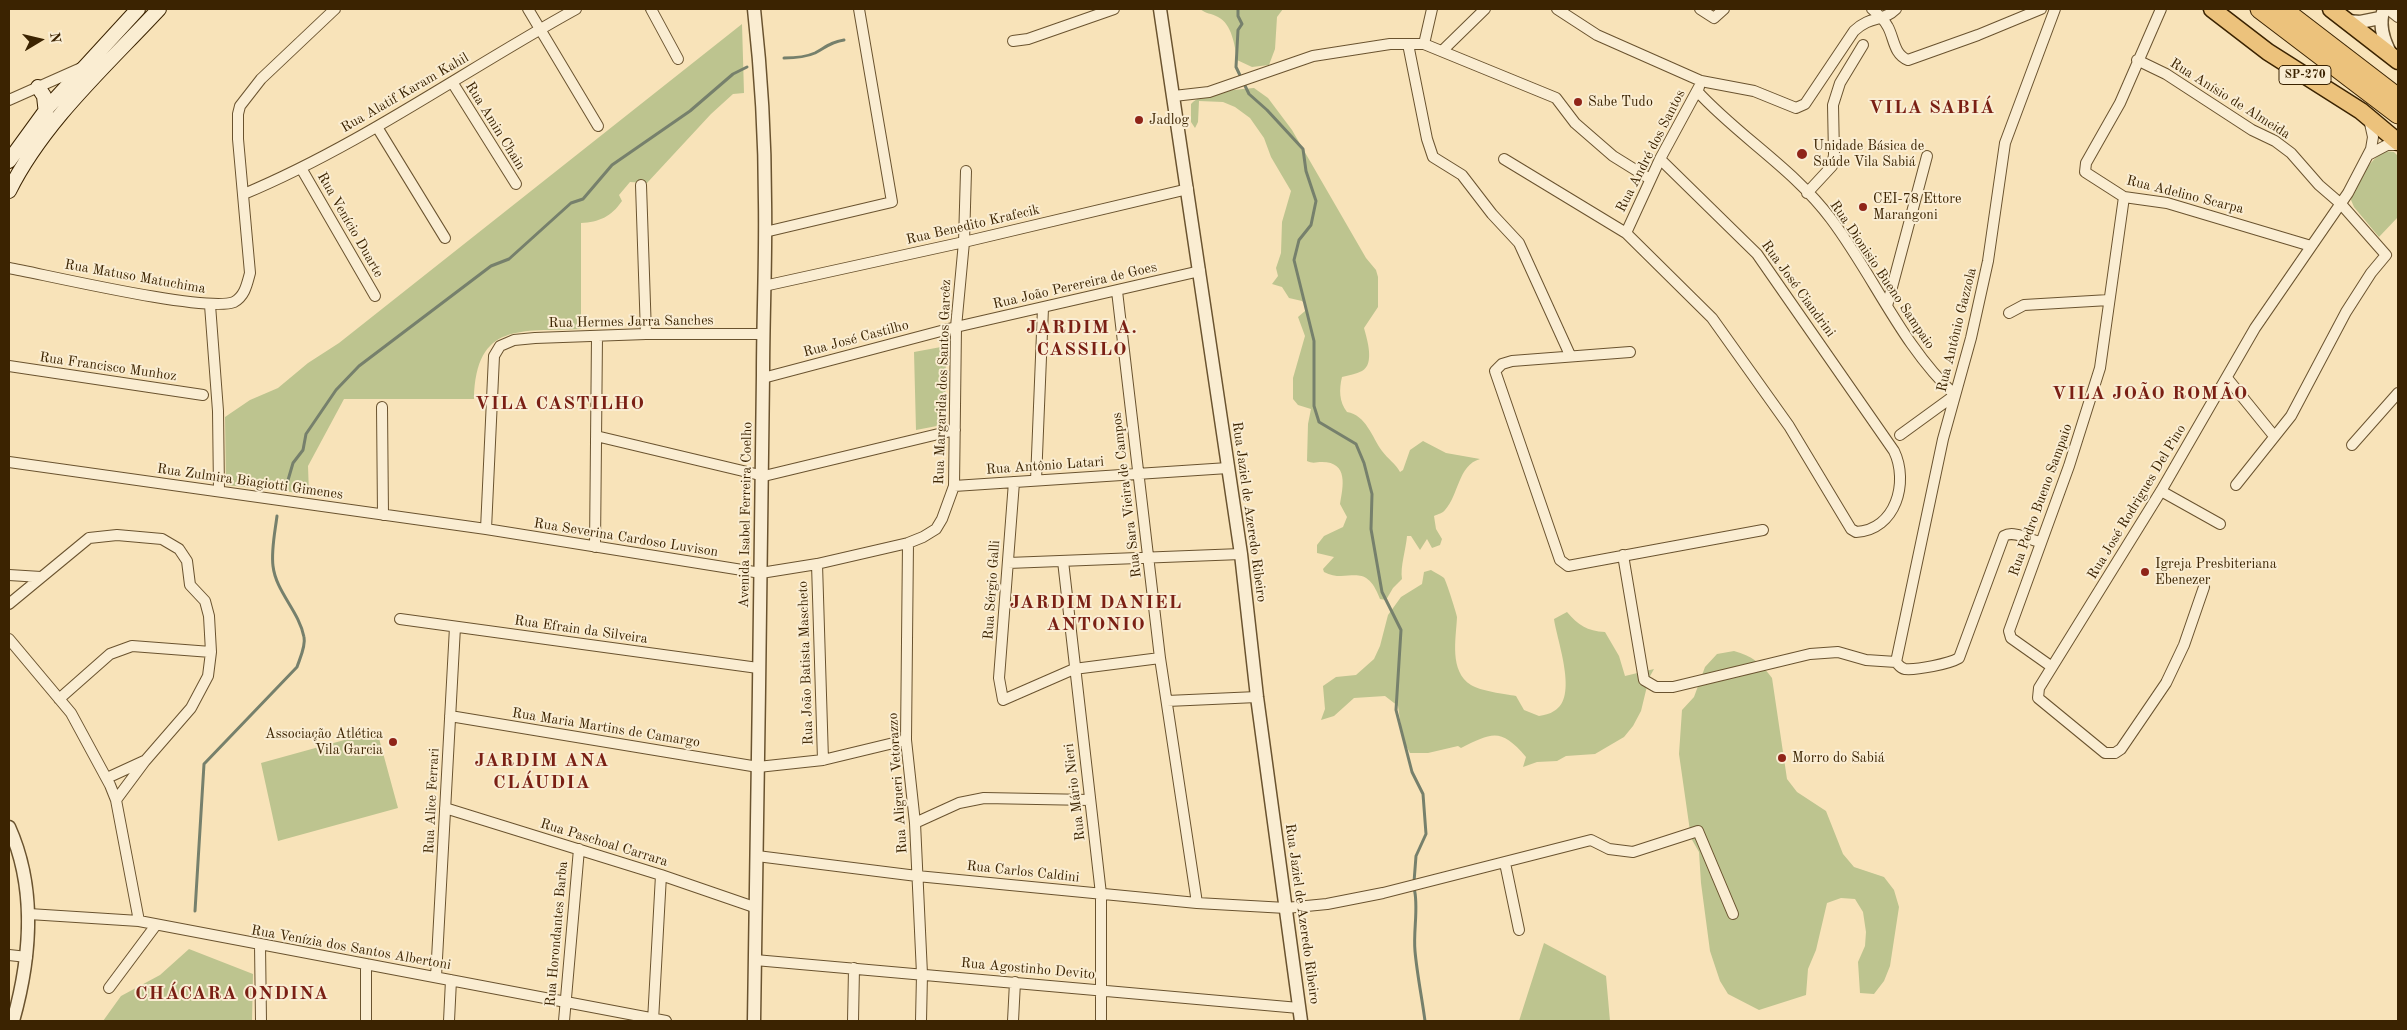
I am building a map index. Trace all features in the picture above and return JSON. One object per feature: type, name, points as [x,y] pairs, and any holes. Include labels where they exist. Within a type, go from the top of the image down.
[{"type":"highway","name":"SP-270","points":[[2212,9],[2268,52],[2333,92],[2369,117],[2398,143]]},
{"type":"highway","name":"SP-270","points":[[2260,9],[2398,114]]},
{"type":"highway","name":"SP-270","points":[[2282,9],[2398,98]]},
{"type":"highway","points":[[2331,9],[2395,59]]},
{"type":"main road","points":[[23,162],[62,113],[159,9]]},
{"type":"main road","points":[[9,161],[46,111],[87,66],[131,11]]},
{"type":"main road","points":[[9,191],[44,124],[46,111],[44,96],[38,87]]},
{"type":"street","name":"Rua Matuso Matuchima","points":[[9,268],[210,305],[230,303],[237,300],[245,292],[250,273],[238,139],[238,114],[240,106],[261,79],[335,9]]},
{"type":"street","points":[[528,9],[598,126]]},
{"type":"street","name":"Rua Alatif Karam Kahil","points":[[244,194],[300,168],[376,127],[539,29],[576,9]]},
{"type":"street","points":[[651,9],[678,60]]},
{"type":"street","name":"Avenida Isabel Ferreira Coelho","points":[[754,9],[758,57],[765,232],[763,334],[764,476],[758,668],[754,1021]]},
{"type":"street","points":[[1013,41],[1028,40],[1114,9]]},
{"type":"street","name":"Rua Jaziel de Azeredo Ribeiro","points":[[1160,9],[1241,554],[1257,697],[1301,1021]]},
{"type":"street","points":[[1424,44],[1432,9]]},
{"type":"street","points":[[1442,51],[1485,9]]},
{"type":"street","points":[[1557,9],[1597,35],[1699,86],[1754,91],[1791,106],[1801,107],[1840,56],[1854,31],[1864,22],[1888,15],[1896,9]]},
{"type":"street","points":[[1700,9],[1714,18],[1724,9]]},
{"type":"street","points":[[1872,9],[1882,17],[1901,57],[1908,60],[2041,9]]},
{"type":"street","points":[[2011,21],[2012,9]]},
{"type":"street","name":"Rua Antônio Gazzola","points":[[1896,662],[1922,534],[1955,395],[1971,338],[1988,261],[2008,129],[2056,9]]},
{"type":"street","name":"Rua Adelino Scarpa","points":[[2161,9],[2120,103],[2085,167],[2088,174],[2124,197],[2168,203],[2311,246]]},
{"type":"street","points":[[765,232],[892,202],[860,12]]},
{"type":"street","points":[[2384,12],[2385,40],[2395,59]]},
{"type":"street","points":[[2346,21],[2360,22],[2384,12],[2398,17]]},
{"type":"street","points":[[1174,96],[1208,92],[1236,84],[1252,76],[1313,56],[1390,44],[1424,44],[1556,98],[1575,123],[1613,156],[1650,179]]},
{"type":"street","points":[[1408,44],[1427,139],[1433,157],[1462,175],[1492,214],[1519,243],[1570,355]]},
{"type":"street","points":[[1807,192],[1832,166],[1834,155],[1833,105],[1840,82],[1863,45]]},
{"type":"street","name":"Rua Anísio de Almeida","points":[[2138,60],[2166,74],[2252,130],[2275,141],[2290,153],[2319,185],[2341,204],[2386,255],[2370,273],[2346,312],[2291,416],[2274,436]]},
{"type":"street","points":[[9,100],[87,66]]},
{"type":"street","name":"Rua Amin Chain","points":[[452,82],[516,184]]},
{"type":"street","name":"Rua André dos Santos","points":[[1626,232],[1660,159],[1699,86]]},
{"type":"street","name":"Rua Dionisio Bueno Sampaio","points":[[1699,86],[1831,218],[1922,360],[1955,395]]},
{"type":"street","name":"Rua José Rodrigues Del Pino","points":[[2204,587],[2184,645],[2166,683],[2121,749],[2115,753],[2105,753],[2040,701],[2037,695],[2039,688],[2161,491],[2228,378],[2255,328],[2341,204],[2370,154],[2372,137],[2369,117]]},
{"type":"street","points":[[376,127],[445,238]]},
{"type":"street","points":[[2370,154],[2387,145],[2398,143]]},
{"type":"street","points":[[1887,306],[1927,156]]},
{"type":"street","points":[[1504,159],[1626,232],[1712,318],[1789,426],[1851,529],[1856,532],[1869,529],[1892,512],[1900,472],[1894,451],[1900,435]]},
{"type":"street","name":"Rua José Ciandrini","points":[[1660,159],[1757,254],[1894,451]]},
{"type":"street","name":"Rua Venício Duarte","points":[[300,168],[375,296]]},
{"type":"street","name":"Rua Margarida dos Santos Garcêz","points":[[908,543],[936,529],[947,510],[954,486],[956,327],[964,242],[966,172]]},
{"type":"street","points":[[641,185],[646,334]]},
{"type":"street","name":"Rua Benedito Krafecik","points":[[764,286],[964,242],[1188,189]]},
{"type":"street","name":"Rua Pedro Bueno Sampaio","points":[[2052,667],[2009,635],[2040,542],[2069,466],[2100,368],[2124,197]]},
{"type":"street","name":"Rua João Perereira de Goes","points":[[956,327],[1200,271]]},
{"type":"street","name":"Rua Sara Vieira de Campos","points":[[1117,291],[1160,658],[1198,903]]},
{"type":"street","points":[[2009,313],[2024,305],[2109,300]]},
{"type":"street","points":[[210,305],[218,410],[219,490]]},
{"type":"street","points":[[1036,480],[1043,308]]},
{"type":"street","name":"Rua José Castilho","points":[[763,378],[956,327]]},
{"type":"street","name":"Rua Hermes Jarra Sanches","points":[[486,529],[494,356],[500,346],[514,340],[597,336],[763,334]]},
{"type":"street","points":[[595,547],[597,336]]},
{"type":"street","points":[[1630,352],[1570,355],[1512,361],[1502,364],[1495,371],[1560,560],[1568,566],[1763,530]]},
{"type":"street","name":"Rua Francisco Munhoz","points":[[9,366],[203,395]]},
{"type":"street","points":[[2228,378],[2274,436],[2236,485]]},
{"type":"street","points":[[2352,445],[2398,393]]},
{"type":"street","points":[[1885,439],[1900,435],[1955,395]]},
{"type":"street","points":[[382,407],[383,515]]},
{"type":"street","points":[[596,436],[764,476],[955,430]]},
{"type":"street","name":"Rua Zulmira Biagiotti Gimenes","points":[[9,462],[486,529]]},
{"type":"street","name":"Rua Antônio Latari","points":[[954,486],[1228,468]]},
{"type":"street","name":"Rua Sérgio Galli","points":[[1014,482],[999,678],[1003,700],[1074,669]]},
{"type":"street","points":[[2161,491],[2220,524]]},
{"type":"street","name":"Rua Severina Cardoso Luvison","points":[[486,529],[760,573],[817,564],[908,543]]},
{"type":"street","points":[[1623,556],[1644,680],[1656,687],[1673,687],[1810,654],[1838,652],[1866,660],[1896,662],[1900,667],[1906,669],[1937,665],[1960,658],[2004,536],[2014,534],[2040,542]]},
{"type":"street","points":[[9,604],[89,538],[117,535],[162,539],[179,549],[188,561],[190,585],[205,601],[209,616],[212,652],[208,676],[192,708],[145,760],[116,800]]},
{"type":"street","name":"Rua Aligueri Vetorazzo","points":[[908,543],[906,740],[915,823],[922,974],[920,1021]]},
{"type":"street","points":[[1008,563],[1241,554]]},
{"type":"street","name":"Rua Mário Nieri","points":[[1063,561],[1101,894],[1102,1021]]},
{"type":"street","name":"Rua João Batista Mascheto","points":[[817,564],[823,760]]},
{"type":"street","points":[[9,575],[41,577]]},
{"type":"street","name":"Rua Efrain da Silveira","points":[[400,619],[758,668]]},
{"type":"street","name":"Rua Alice Ferrari","points":[[436,977],[455,627]]},
{"type":"street","points":[[9,639],[71,713],[107,778],[116,800],[139,921]]},
{"type":"street","points":[[59,699],[110,654],[132,646],[212,652]]},
{"type":"street","points":[[1074,669],[1160,658]]},
{"type":"street","points":[[1167,701],[1257,697]]},
{"type":"street","name":"Rua Maria Martins de Camargo","points":[[450,716],[758,767],[823,760],[906,740]]},
{"type":"street","points":[[107,778],[145,760]]},
{"type":"street","points":[[915,823],[960,804],[984,798],[1090,800]]},
{"type":"street","name":"Rua Paschoal Carrara","points":[[445,808],[661,875],[754,907]]},
{"type":"street","points":[[9,827],[25,882],[29,914],[27,957],[13,1021]]},
{"type":"street","name":"Rua Carlos Caldini","points":[[757,856],[917,876],[1198,903],[1286,908],[1358,899],[1591,840],[1609,849],[1633,852],[1698,832],[1734,914]]},
{"type":"street","name":"Rua Horondantes Barba","points":[[564,1021],[578,849]]},
{"type":"street","points":[[1505,863],[1520,930]]},
{"type":"street","points":[[653,1020],[661,875]]},
{"type":"street","name":"Rua Venízia dos Santos Albertoni","points":[[29,914],[139,921],[666,1021]]},
{"type":"street","points":[[109,988],[156,924]]},
{"type":"street","points":[[260,945],[261,1021]]},
{"type":"street","points":[[9,955],[27,957]]},
{"type":"street","name":"Rua Agostinho Devito","points":[[755,960],[1299,1008]]},
{"type":"street","points":[[366,964],[366,1021]]},
{"type":"street","points":[[854,968],[854,1021]]},
{"type":"street","points":[[449,1021],[450,980]]},
{"type":"street","points":[[1013,1021],[1015,982]]},
{"type":"green space","points":[[1200,9],[1283,9],[1277,17],[1275,49],[1269,65],[1252,67],[1237,60],[1232,36],[1227,25],[1218,17]]},
{"type":"green space","points":[[742,24],[744,93],[733,94],[711,114],[647,183],[630,182],[619,195],[622,201],[609,215],[599,220],[581,223],[581,329],[521,332],[506,336],[493,343],[483,356],[477,374],[474,399],[344,399],[308,466],[309,494],[226,485],[225,417],[250,400],[278,388],[308,363],[339,343]]},
{"type":"green space","points":[[1254,88],[1268,98],[1292,130],[1366,258],[1376,270],[1378,277],[1378,307],[1364,328],[1369,351],[1368,363],[1362,371],[1342,377],[1340,395],[1344,408],[1347,412],[1354,414],[1364,422],[1382,451],[1400,472],[1403,470],[1410,450],[1423,441],[1446,453],[1480,459],[1467,467],[1450,504],[1442,513],[1434,516],[1436,529],[1442,539],[1440,545],[1432,548],[1427,539],[1420,550],[1411,536],[1407,536],[1402,579],[1393,588],[1386,600],[1380,599],[1374,587],[1362,576],[1341,576],[1324,572],[1323,569],[1334,557],[1317,553],[1317,545],[1324,536],[1343,527],[1347,517],[1340,504],[1343,483],[1337,466],[1331,463],[1307,461],[1308,424],[1311,409],[1298,405],[1293,399],[1293,378],[1305,336],[1298,317],[1305,311],[1305,304],[1302,301],[1289,298],[1282,287],[1272,284],[1278,276],[1276,268],[1281,253],[1282,222],[1291,191],[1271,157],[1264,138],[1250,118],[1235,107],[1223,102],[1199,101],[1198,122],[1195,128],[1191,122],[1191,104],[1203,96]]},
{"type":"green space","points":[[2385,151],[2394,152],[2398,156],[2398,217],[2379,237],[2354,207],[2351,200],[2364,172],[2374,159]]},
{"type":"green space","points":[[941,347],[946,353],[945,416],[942,425],[916,430],[914,352]]},
{"type":"green space","points":[[1431,570],[1444,578],[1449,591],[1457,617],[1455,654],[1459,672],[1471,685],[1486,691],[1516,696],[1524,710],[1539,716],[1554,711],[1561,704],[1565,694],[1566,682],[1565,668],[1554,619],[1567,612],[1583,626],[1605,632],[1619,656],[1625,676],[1654,669],[1649,678],[1641,711],[1633,726],[1624,737],[1595,754],[1566,756],[1557,761],[1537,762],[1523,767],[1526,757],[1510,741],[1496,736],[1489,736],[1461,748],[1458,746],[1428,753],[1410,753],[1403,740],[1398,706],[1385,696],[1354,698],[1334,716],[1321,720],[1325,709],[1323,686],[1336,677],[1356,675],[1374,659],[1380,646],[1388,615],[1401,597],[1422,584],[1424,572]]},
{"type":"green space","points":[[1734,651],[1756,661],[1772,678],[1787,779],[1797,792],[1826,811],[1843,854],[1854,867],[1884,877],[1894,890],[1899,907],[1890,966],[1884,981],[1874,994],[1860,993],[1858,962],[1865,946],[1866,932],[1863,912],[1855,899],[1841,898],[1827,903],[1816,950],[1808,969],[1806,995],[1759,1010],[1728,994],[1720,981],[1710,951],[1699,852],[1691,838],[1679,754],[1682,710],[1694,697],[1705,667],[1717,654]]},
{"type":"green space","points":[[377,731],[398,808],[278,841],[261,763]]},
{"type":"green space","points":[[1544,943],[1606,976],[1610,1021],[1519,1021]]},
{"type":"green space","points":[[189,949],[253,974],[252,1021],[103,1021],[121,996],[160,975]]},
{"type":"waterway","points":[[1238,9],[1238,16],[1242,24],[1238,30],[1236,67],[1249,94],[1267,110],[1303,149],[1306,171],[1316,201],[1311,225],[1299,240],[1294,260],[1314,341],[1314,406],[1319,422],[1356,444],[1364,463],[1372,494],[1371,529],[1382,592],[1401,630],[1396,710],[1412,772],[1423,794],[1426,834],[1416,856],[1414,882]]},
{"type":"waterway","points":[[784,58],[800,57],[815,53],[832,43],[844,40]]},
{"type":"waterway","points":[[286,487],[293,463],[303,450],[306,434],[336,390],[359,366],[491,266],[509,259],[571,203],[583,199],[612,165],[690,111],[733,74],[747,67]]},
{"type":"waterway","points":[[195,911],[204,764],[297,667],[303,648],[304,637],[301,628],[278,584],[273,566],[273,547],[277,516]]},
{"type":"waterway","points":[[1414,888],[1416,903],[1415,951],[1425,1021]]},
{"type":"place","name":"Sabe Tudo","points":[[1578,102]]},
{"type":"place","name":"Jadlog","points":[[1139,120]]},
{"type":"place","name":"Unidade Básica de Saúde Vila Sabiá","points":[[1802,154]]},
{"type":"place","name":"CEI-78 Ettore Marangoni","points":[[1863,207]]},
{"type":"place","name":"Igreja Presbiteriana Ebenezer","points":[[2145,572]]},
{"type":"place","name":"Associação Atlética Vila Garcia","points":[[393,742]]},
{"type":"place","name":"Morro do Sabiá","points":[[1782,758]]},
{"type":"district","name":"VILA SABIÁ","points":[[1932,108]]},
{"type":"district","name":"JARDIM A. CASSILO","points":[[1082,339]]},
{"type":"district","name":"VILA JOÃO ROMÃO","points":[[2150,394]]},
{"type":"district","name":"VILA CASTILHO","points":[[560,404]]},
{"type":"district","name":"JARDIM DANIEL ANTONIO","points":[[1096,614]]},
{"type":"district","name":"JARDIM ANA CLÁUDIA","points":[[542,772]]},
{"type":"district","name":"CHÁCARA ONDINA","points":[[232,994]]}]
